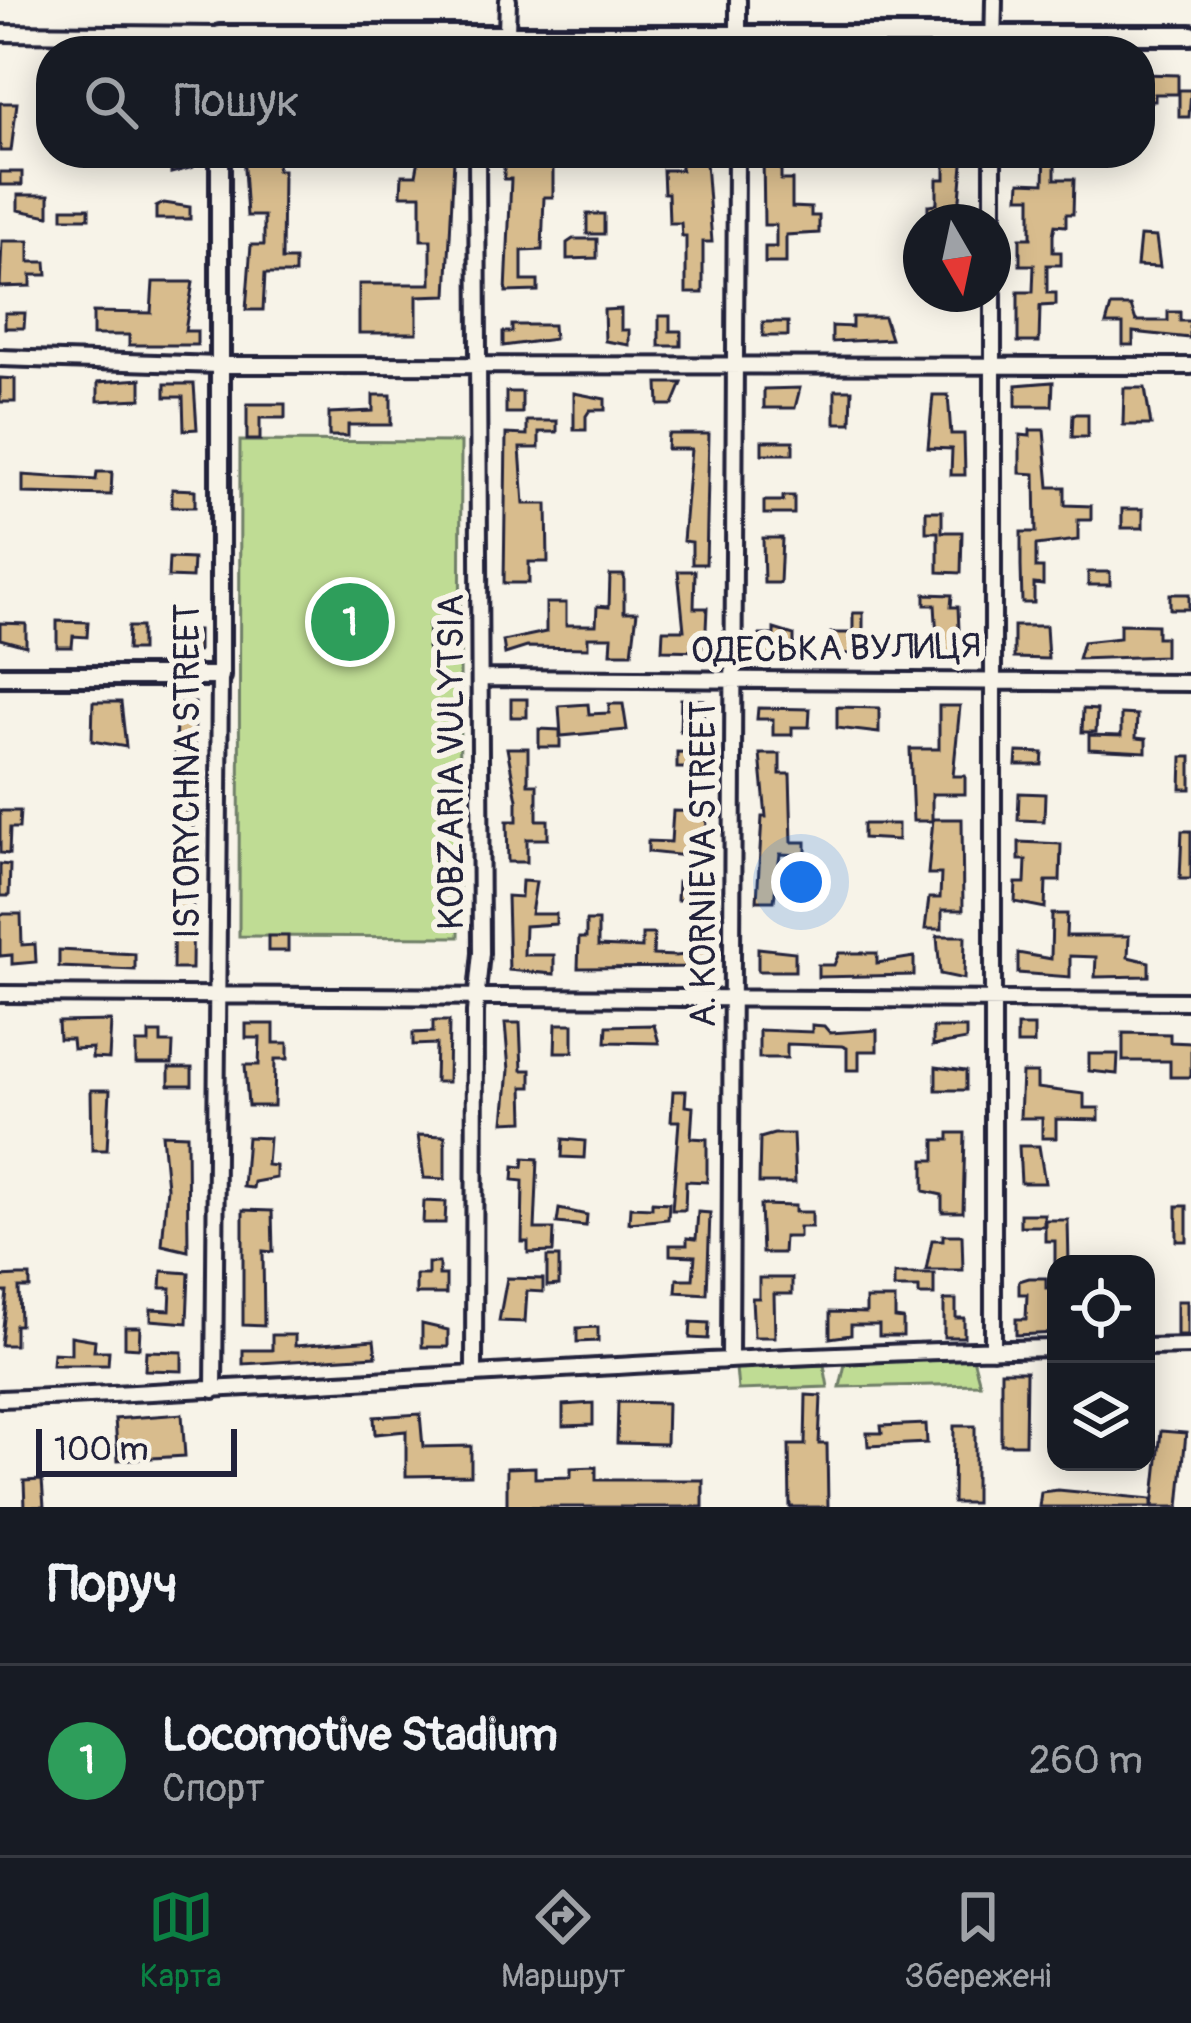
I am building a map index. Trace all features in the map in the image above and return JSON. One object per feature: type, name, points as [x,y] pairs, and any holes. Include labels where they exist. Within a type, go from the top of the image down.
[{"type":"street","points":[[507,32],[508,0]]},
{"type":"street","points":[[738,0],[738,36]]},
{"type":"street","points":[[993,36],[994,0]]},
{"type":"street","points":[[384,36],[507,32],[599,36]]},
{"type":"street","points":[[0,33],[66,36]]},
{"type":"street","points":[[1155,36],[1191,35]]},
{"type":"street","name":"ISTORYCHNA STREET","points":[[214,1390],[220,168]]},
{"type":"street","name":"KOBZARIA VULYTSIA","points":[[474,1370],[476,997],[481,953],[477,168]]},
{"type":"street","name":"A. KORNIEVA STREET","points":[[730,1360],[736,168]]},
{"type":"street","points":[[993,168],[993,204]]},
{"type":"street","points":[[993,312],[993,1350]]},
{"type":"street","points":[[0,358],[219,365],[1191,366]]},
{"type":"street","points":[[0,676],[220,676]]},
{"type":"street","name":"ОДЕСЬКА ВУЛИЦЯ","points":[[481,678],[733,683],[992,677],[1191,683]]},
{"type":"street","points":[[0,994],[1191,1001]]},
{"type":"street","points":[[1155,1346],[1191,1346]]},
{"type":"street","points":[[0,1399],[214,1390],[474,1370],[1047,1348]]},
{"type":"green space","points":[[240,441],[461,442],[459,937],[239,936]]},
{"type":"green space","points":[[973,1358],[980,1384],[840,1387],[845,1364]]},
{"type":"green space","points":[[824,1365],[828,1387],[738,1390],[736,1368]]},
{"type":"building","points":[[1155,74],[1178,75],[1178,94],[1155,94]]},
{"type":"building","points":[[1179,90],[1191,90],[1189,117],[1179,117]]},
{"type":"building","points":[[0,103],[17,103],[11,151],[0,151]]},
{"type":"building","points":[[244,168],[283,170],[282,260],[295,260],[295,274],[265,274],[263,310],[246,310],[251,245],[264,245],[264,216],[247,216]]},
{"type":"building","points":[[417,168],[454,168],[447,295],[417,296],[417,333],[359,333],[359,284],[431,284],[431,240],[421,240],[421,195],[401,195],[402,175],[416,175]]},
{"type":"building","points":[[504,168],[553,168],[553,197],[544,197],[542,250],[522,251],[522,281],[538,281],[538,291],[506,292],[511,179],[504,179]]},
{"type":"building","points":[[706,168],[712,242],[703,242],[703,293],[686,293],[686,236],[682,236],[681,223],[669,223],[663,170]]},
{"type":"building","points":[[763,168],[781,168],[781,180],[792,180],[792,207],[811,208],[811,216],[819,216],[819,233],[786,235],[786,263],[765,263],[765,247],[776,247],[776,225],[764,225]]},
{"type":"building","points":[[945,168],[963,168],[960,204],[937,204],[937,179],[945,179]]},
{"type":"building","points":[[1044,168],[1055,168],[1055,179],[1074,179],[1073,214],[1066,214],[1066,226],[1055,225],[1053,252],[1061,252],[1061,265],[1047,265],[1047,293],[1056,293],[1056,305],[1040,306],[1039,342],[1018,342],[1018,292],[1033,292],[1034,265],[1020,265],[1020,238],[1031,238],[1031,197],[1019,197],[1020,182],[1044,183]]},
{"type":"building","points":[[0,172],[22,172],[22,185],[0,185]]},
{"type":"building","points":[[18,195],[49,195],[49,216],[18,210]]},
{"type":"building","points":[[164,203],[190,207],[190,219],[156,219],[156,207]]},
{"type":"building","points":[[63,208],[89,208],[89,218],[63,218]]},
{"type":"building","points":[[587,214],[604,214],[604,234],[587,234]]},
{"type":"building","points":[[1140,236],[1156,237],[1160,267],[1137,266]]},
{"type":"building","points":[[597,239],[597,258],[567,259],[567,243]]},
{"type":"building","points":[[2,241],[29,241],[29,262],[46,262],[47,275],[31,275],[31,286],[0,287]]},
{"type":"building","points":[[153,282],[193,282],[185,331],[197,331],[197,345],[129,345],[129,335],[93,335],[93,312],[151,313]]},
{"type":"building","points":[[1111,306],[1131,306],[1136,321],[1168,321],[1168,312],[1180,312],[1180,321],[1190,321],[1190,338],[1133,332],[1133,345],[1123,345],[1123,324],[1106,324]]},
{"type":"building","points":[[621,309],[621,330],[629,330],[629,345],[605,341],[604,310]]},
{"type":"building","points":[[5,313],[25,313],[24,328],[5,328]]},
{"type":"building","points":[[659,316],[670,316],[670,331],[681,331],[681,346],[659,346]]},
{"type":"building","points":[[852,317],[884,317],[891,339],[832,342],[832,326],[852,327]]},
{"type":"building","points":[[763,322],[788,322],[788,336],[763,336]]},
{"type":"building","points":[[512,325],[553,325],[554,339],[503,346],[503,332],[512,332]]},
{"type":"building","points":[[0,378],[15,379],[15,402],[0,402]]},
{"type":"building","points":[[141,379],[141,399],[98,401],[98,382]]},
{"type":"building","points":[[1053,382],[1052,406],[1016,406],[1016,385]]},
{"type":"building","points":[[658,383],[682,383],[673,405],[659,405]]},
{"type":"building","points":[[165,384],[194,384],[197,429],[184,430],[183,397],[165,397]]},
{"type":"building","points":[[800,388],[795,408],[764,408],[764,389]]},
{"type":"building","points":[[1124,388],[1145,388],[1151,425],[1123,425]]},
{"type":"building","points":[[835,390],[852,390],[851,423],[835,423]]},
{"type":"building","points":[[506,392],[522,392],[522,413],[506,413]]},
{"type":"building","points":[[574,393],[605,399],[605,410],[590,410],[586,416],[586,430],[574,430]]},
{"type":"building","points":[[373,395],[391,395],[391,425],[348,425],[348,436],[329,436],[329,413],[373,411]]},
{"type":"building","points":[[933,395],[948,395],[951,434],[964,434],[965,475],[951,475],[952,449],[928,448]]},
{"type":"building","points":[[247,404],[285,404],[285,418],[260,418],[260,440],[247,440]]},
{"type":"building","points":[[1073,414],[1088,414],[1088,437],[1072,437]]},
{"type":"building","points":[[527,421],[557,421],[557,432],[539,432],[539,448],[520,448],[524,504],[547,504],[548,562],[529,562],[529,583],[504,583],[506,434],[527,435]]},
{"type":"building","points":[[1030,430],[1044,430],[1049,487],[1065,487],[1065,505],[1091,506],[1091,520],[1078,520],[1078,540],[1036,545],[1036,568],[1043,568],[1043,585],[1034,584],[1034,603],[1022,603],[1021,532],[1036,532],[1035,474],[1020,473],[1020,435],[1030,436]]},
{"type":"building","points":[[668,434],[709,434],[706,564],[692,564],[692,542],[683,541],[691,449],[667,449]]},
{"type":"building","points":[[762,441],[793,441],[793,454],[762,454]]},
{"type":"building","points":[[97,472],[112,472],[111,495],[23,493],[23,475],[96,480]]},
{"type":"building","points":[[172,489],[195,490],[195,507],[172,507]]},
{"type":"building","points":[[783,496],[794,496],[794,514],[764,514],[764,501],[783,501]]},
{"type":"building","points":[[1122,509],[1143,509],[1143,528],[1122,528]]},
{"type":"building","points":[[926,511],[942,511],[942,532],[962,532],[961,573],[938,572],[938,532],[926,532]]},
{"type":"building","points":[[763,538],[782,538],[780,583],[764,583]]},
{"type":"building","points":[[169,558],[193,559],[192,578],[168,577]]},
{"type":"building","points":[[678,571],[695,571],[694,608],[707,608],[705,651],[662,650],[663,630],[684,630]]},
{"type":"building","points":[[1088,572],[1110,572],[1110,585],[1088,585]]},
{"type":"building","points":[[610,575],[624,575],[624,612],[637,612],[632,653],[611,653],[612,637],[588,637],[588,648],[527,647],[505,654],[503,641],[546,632],[546,603],[566,603],[566,625],[596,625],[597,606],[609,607]]},
{"type":"building","points":[[925,594],[952,595],[951,607],[958,607],[960,653],[938,653],[935,605],[925,605]]},
{"type":"building","points":[[1170,594],[1189,594],[1189,609],[1170,609]]},
{"type":"building","points":[[853,613],[863,613],[863,636],[881,636],[881,655],[831,653],[831,633],[853,633]]},
{"type":"building","points":[[57,621],[88,622],[87,637],[73,636],[72,647],[57,647]]},
{"type":"building","points":[[0,623],[26,624],[26,646],[0,639]]},
{"type":"building","points":[[429,624],[445,624],[445,648],[428,649]]},
{"type":"building","points":[[1120,624],[1157,625],[1157,637],[1165,637],[1165,656],[1078,659],[1083,642],[1120,638]]},
{"type":"building","points":[[1014,626],[1046,626],[1048,659],[1014,658]]},
{"type":"building","points":[[128,627],[141,627],[141,650],[127,650]]},
{"type":"building","points":[[774,629],[794,635],[794,649],[775,649],[775,661],[760,660],[760,635],[774,635]]},
{"type":"building","points":[[179,630],[198,630],[198,651],[182,650]]},
{"type":"building","points":[[511,699],[527,699],[527,717],[511,717]]},
{"type":"building","points":[[681,699],[704,700],[703,732],[680,731]]},
{"type":"building","points":[[93,702],[121,702],[126,747],[92,741]]},
{"type":"building","points":[[176,703],[195,703],[194,787],[186,787],[186,812],[193,812],[193,854],[174,854]]},
{"type":"building","points":[[588,704],[589,714],[609,713],[609,704],[623,704],[627,730],[561,736],[559,706]]},
{"type":"building","points":[[939,706],[960,706],[953,776],[965,776],[965,794],[932,794],[932,821],[913,821],[910,749],[939,749]]},
{"type":"building","points":[[837,707],[879,708],[879,733],[837,728]]},
{"type":"building","points":[[758,708],[810,709],[809,727],[792,727],[792,735],[773,735],[773,719],[757,719]]},
{"type":"building","points":[[1083,709],[1097,710],[1096,732],[1082,732]]},
{"type":"building","points":[[1121,714],[1137,715],[1136,738],[1146,739],[1146,752],[1089,749],[1089,735],[1121,736]]},
{"type":"building","points":[[539,729],[560,730],[560,747],[539,747]]},
{"type":"building","points":[[507,748],[528,748],[528,784],[537,784],[537,820],[548,820],[548,839],[527,839],[527,862],[508,862],[507,821],[517,821],[517,800]]},
{"type":"building","points":[[677,752],[703,753],[702,768],[677,768]]},
{"type":"building","points":[[1017,752],[1043,753],[1042,765],[1016,765]]},
{"type":"building","points":[[760,754],[780,754],[780,774],[790,774],[792,842],[806,842],[806,855],[780,854],[774,901],[757,901],[762,817],[766,817]]},
{"type":"building","points":[[1182,757],[1191,757],[1191,789],[1181,789]]},
{"type":"building","points":[[1019,793],[1045,794],[1044,821],[1018,820]]},
{"type":"building","points":[[0,811],[20,811],[19,828],[10,828],[9,854],[0,853]]},
{"type":"building","points":[[673,811],[707,812],[706,858],[648,852],[648,841],[671,842]]},
{"type":"building","points":[[933,819],[962,819],[963,910],[942,910],[942,929],[925,929],[929,898],[940,898],[941,874],[928,874]]},
{"type":"building","points":[[863,824],[898,824],[898,840],[863,838]]},
{"type":"building","points":[[1182,831],[1191,831],[1191,879],[1180,879]]},
{"type":"building","points":[[1019,842],[1061,844],[1060,881],[1046,881],[1045,908],[1015,902],[1016,883],[1025,883],[1026,860],[1019,860]]},
{"type":"building","points":[[0,864],[10,865],[9,896],[0,896]]},
{"type":"building","points":[[174,877],[193,877],[192,969],[173,969]]},
{"type":"building","points":[[522,881],[536,882],[531,914],[556,914],[556,924],[525,926],[524,955],[554,955],[554,974],[509,970],[507,896],[521,897]]},
{"type":"building","points":[[678,882],[705,883],[705,900],[677,900]]},
{"type":"building","points":[[0,914],[21,914],[22,945],[35,944],[36,962],[12,964],[12,955],[0,956]]},
{"type":"building","points":[[1052,914],[1067,914],[1066,936],[1129,936],[1128,957],[1149,962],[1149,976],[1095,977],[1096,957],[1070,956],[1070,977],[1018,973],[1018,953],[1051,959]]},
{"type":"building","points":[[586,921],[598,921],[598,946],[642,948],[642,934],[654,934],[653,955],[676,956],[694,954],[695,921],[710,921],[707,967],[578,968],[579,938],[586,938]]},
{"type":"building","points":[[268,936],[288,936],[288,951],[268,951]]},
{"type":"building","points":[[937,936],[965,936],[964,979],[940,974]]},
{"type":"building","points":[[758,948],[795,952],[795,971],[758,971]]},
{"type":"building","points":[[59,950],[135,954],[135,970],[59,967]]},
{"type":"building","points":[[839,953],[877,953],[877,963],[914,957],[914,975],[818,977],[818,965],[834,965]]},
{"type":"building","points":[[111,1021],[109,1059],[92,1058],[92,1048],[73,1049],[72,1039],[59,1039],[58,1022]]},
{"type":"building","points":[[433,1021],[449,1021],[448,1082],[435,1082],[436,1044],[413,1045],[413,1033],[433,1032]]},
{"type":"building","points":[[505,1023],[520,1023],[522,1070],[531,1070],[531,1087],[523,1087],[524,1121],[504,1122],[509,1070]]},
{"type":"building","points":[[246,1024],[274,1024],[274,1043],[288,1043],[288,1059],[275,1059],[274,1106],[248,1106],[245,1065],[259,1065],[260,1038],[246,1038]]},
{"type":"building","points":[[556,1024],[573,1024],[573,1052],[555,1052]]},
{"type":"building","points":[[654,1025],[659,1043],[606,1042],[607,1026]]},
{"type":"building","points":[[812,1025],[824,1026],[830,1033],[877,1030],[877,1051],[859,1051],[859,1070],[847,1070],[847,1048],[842,1046],[787,1044],[787,1058],[759,1058],[759,1030],[812,1032]]},
{"type":"building","points":[[1017,1026],[1034,1026],[1034,1044],[1017,1044]]},
{"type":"building","points":[[933,1028],[966,1028],[966,1040],[933,1046]]},
{"type":"building","points":[[149,1033],[161,1033],[161,1043],[173,1043],[172,1064],[136,1064],[136,1043],[149,1043]]},
{"type":"building","points":[[1123,1033],[1170,1034],[1170,1042],[1191,1043],[1191,1077],[1170,1077],[1170,1061],[1123,1061]]},
{"type":"building","points":[[1089,1054],[1118,1054],[1117,1074],[1089,1071]]},
{"type":"building","points":[[936,1067],[966,1071],[966,1090],[936,1090]]},
{"type":"building","points":[[169,1068],[192,1068],[192,1085],[169,1085]]},
{"type":"building","points":[[1022,1073],[1037,1073],[1037,1088],[1084,1094],[1084,1108],[1099,1108],[1099,1120],[1056,1119],[1056,1138],[1042,1138],[1042,1118],[1020,1118]]},
{"type":"building","points":[[91,1090],[110,1090],[107,1150],[92,1150]]},
{"type":"building","points":[[673,1091],[686,1091],[685,1106],[693,1107],[691,1138],[707,1139],[707,1182],[686,1181],[685,1210],[672,1210],[679,1121],[671,1121]]},
{"type":"building","points":[[949,1133],[965,1133],[963,1212],[942,1212],[942,1195],[924,1191],[924,1160],[935,1160],[935,1140],[949,1140]]},
{"type":"building","points":[[162,1134],[187,1135],[188,1251],[162,1245],[167,1187]]},
{"type":"building","points":[[793,1134],[795,1183],[759,1183],[760,1138]]},
{"type":"building","points":[[418,1135],[445,1136],[445,1179],[424,1178]]},
{"type":"building","points":[[247,1137],[269,1138],[267,1165],[276,1166],[276,1178],[254,1182],[253,1188],[243,1187]]},
{"type":"building","points":[[563,1139],[585,1141],[584,1158],[562,1157]]},
{"type":"building","points":[[1019,1146],[1039,1146],[1045,1183],[1021,1183]]},
{"type":"building","points":[[524,1158],[538,1159],[535,1229],[554,1229],[553,1252],[528,1253],[528,1242],[522,1242],[523,1181],[513,1180],[514,1166],[523,1167]]},
{"type":"building","points":[[424,1201],[446,1202],[445,1223],[423,1223]]},
{"type":"building","points":[[652,1202],[669,1203],[668,1219],[629,1223],[630,1207],[652,1208]]},
{"type":"building","points":[[760,1205],[795,1206],[795,1212],[812,1212],[812,1227],[799,1227],[799,1237],[784,1237],[783,1253],[762,1253]]},
{"type":"building","points":[[1177,1206],[1187,1206],[1187,1241],[1177,1241]]},
{"type":"building","points":[[559,1209],[587,1215],[586,1226],[557,1223]]},
{"type":"building","points":[[243,1210],[272,1211],[273,1252],[263,1251],[264,1326],[243,1325]]},
{"type":"building","points":[[698,1212],[710,1213],[707,1294],[676,1292],[677,1279],[693,1279],[695,1256],[670,1255],[670,1245],[687,1245],[687,1238],[696,1239]]},
{"type":"building","points":[[1020,1214],[1044,1214],[1044,1226],[1020,1226]]},
{"type":"building","points":[[1045,1220],[1068,1220],[1069,1255],[1055,1255],[1055,1241],[1045,1241]]},
{"type":"building","points":[[943,1235],[962,1235],[963,1270],[926,1270],[932,1240],[943,1240]]},
{"type":"building","points":[[547,1257],[559,1257],[559,1285],[547,1286]]},
{"type":"building","points":[[428,1263],[439,1263],[439,1275],[446,1275],[446,1294],[416,1294],[416,1275],[428,1275]]},
{"type":"building","points":[[162,1271],[189,1273],[187,1323],[151,1320],[151,1309],[170,1310],[171,1288],[161,1288]]},
{"type":"building","points":[[894,1274],[934,1274],[934,1295],[919,1295],[919,1288],[894,1288]]},
{"type":"building","points":[[30,1276],[30,1288],[19,1288],[15,1345],[1,1345],[7,1292],[0,1292],[0,1277]]},
{"type":"building","points":[[507,1278],[543,1279],[543,1292],[527,1291],[525,1322],[499,1321]]},
{"type":"building","points":[[759,1278],[792,1278],[792,1294],[774,1294],[775,1337],[754,1337],[752,1298],[759,1298]]},
{"type":"building","points":[[1046,1278],[1047,1333],[1016,1335],[1016,1319],[1026,1319],[1027,1294],[1019,1294],[1019,1281]]},
{"type":"building","points":[[866,1299],[895,1299],[895,1318],[903,1319],[903,1336],[879,1336],[879,1325],[851,1325],[851,1335],[830,1338],[830,1312],[866,1313]]},
{"type":"building","points":[[944,1300],[956,1300],[956,1318],[964,1318],[964,1337],[944,1337]]},
{"type":"building","points":[[1177,1301],[1187,1301],[1187,1335],[1177,1335]]},
{"type":"building","points":[[691,1322],[709,1323],[708,1339],[690,1338]]},
{"type":"building","points":[[422,1324],[448,1330],[448,1347],[422,1347]]},
{"type":"building","points":[[125,1327],[140,1327],[139,1348],[125,1347]]},
{"type":"building","points":[[598,1327],[598,1341],[577,1342],[577,1328]]},
{"type":"building","points":[[272,1335],[295,1335],[295,1346],[374,1340],[376,1356],[243,1364],[243,1350],[272,1350]]},
{"type":"building","points":[[71,1336],[95,1340],[94,1351],[109,1351],[108,1365],[52,1365],[53,1353],[71,1354]]},
{"type":"building","points":[[146,1351],[182,1352],[182,1371],[145,1370]]},
{"type":"building","points":[[1001,1371],[1026,1371],[1025,1444],[1001,1444]]},
{"type":"building","points":[[806,1395],[821,1396],[819,1444],[827,1444],[828,1507],[790,1507],[789,1445],[805,1445]]},
{"type":"building","points":[[618,1402],[667,1403],[666,1444],[617,1443]]},
{"type":"building","points":[[593,1403],[593,1425],[563,1426],[563,1405]]},
{"type":"building","points":[[182,1414],[185,1456],[118,1460],[115,1419]]},
{"type":"building","points":[[420,1414],[423,1447],[471,1446],[471,1475],[406,1476],[406,1431],[375,1434],[374,1417]]},
{"type":"building","points":[[926,1424],[927,1443],[868,1446],[867,1433],[882,1433],[881,1426]]},
{"type":"building","points":[[954,1426],[975,1426],[975,1503],[953,1503]]},
{"type":"building","points":[[1161,1431],[1186,1433],[1179,1507],[1153,1507]]},
{"type":"building","points":[[535,1467],[535,1478],[571,1477],[571,1468],[596,1467],[596,1480],[703,1480],[703,1507],[507,1507],[507,1468]]},
{"type":"building","points":[[42,1480],[44,1507],[25,1507],[24,1481]]},
{"type":"building","points":[[1041,1492],[1152,1499],[1152,1507],[1039,1507]]},
{"type":"place","name":"Locomotive Stadium","points":[[350,622]]}]
